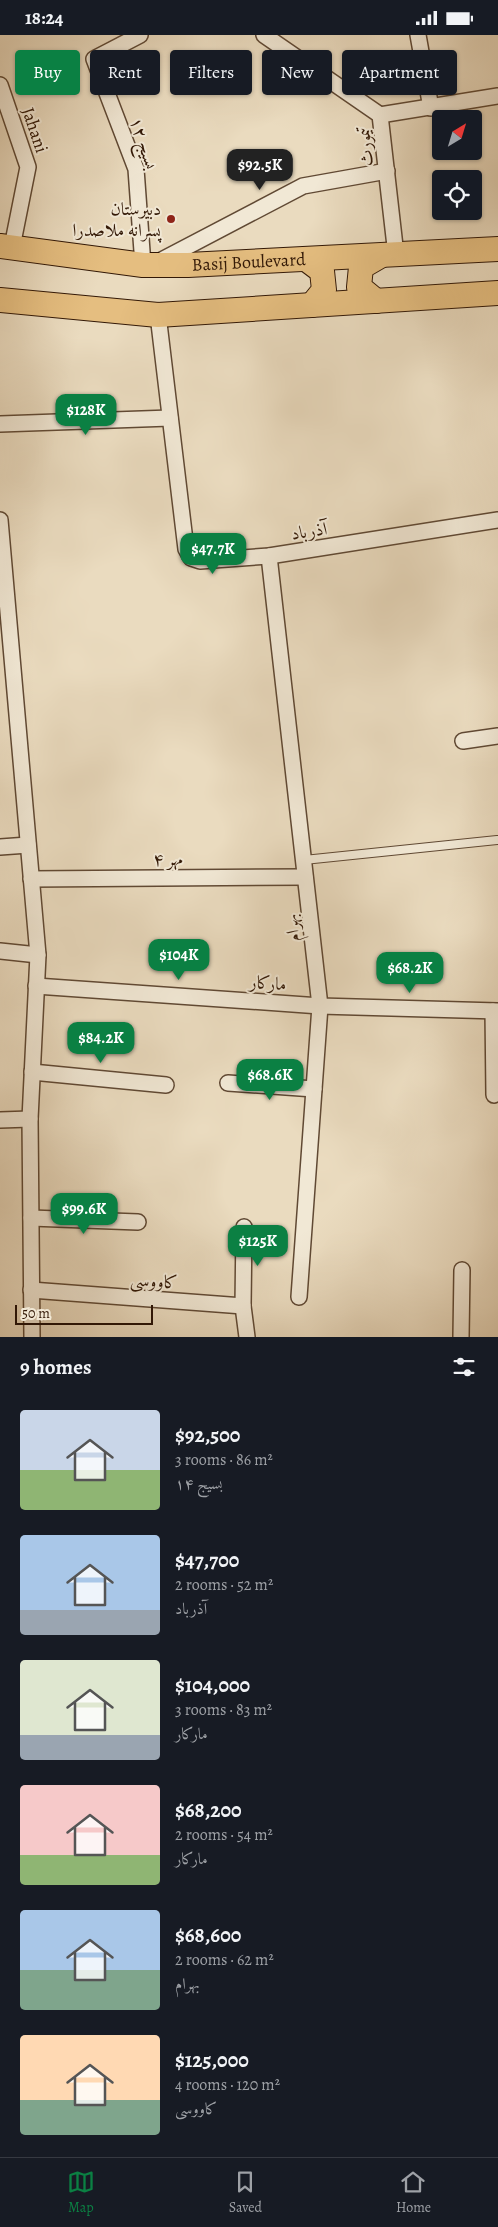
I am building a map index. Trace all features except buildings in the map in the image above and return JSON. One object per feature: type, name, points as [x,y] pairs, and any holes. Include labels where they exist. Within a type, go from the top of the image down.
[{"type":"main road","name":"Basij Boulevard","points":[[6,246],[148,265],[260,263],[498,249]]},
{"type":"main road","points":[[376,301],[359,287],[361,267],[388,256]]},
{"type":"main road","points":[[306,259],[322,271],[324,290],[312,305]]},
{"type":"main road","points":[[0,299],[158,315],[498,293]]},
{"type":"street","name":"بسیج ۱۲","points":[[140,35],[94,59],[136,169],[148,265]]},
{"type":"street","points":[[418,35],[431,107]]},
{"type":"street","name":"تیمورث","points":[[272,36],[380,115],[387,171],[388,256]]},
{"type":"street","name":"Jahani","points":[[0,85],[28,167],[6,246]]},
{"type":"street","points":[[380,115],[498,96]]},
{"type":"street","points":[[148,265],[303,186],[387,171]]},
{"type":"street","name":"آذرباد","points":[[158,315],[186,549],[191,557],[200,561],[269,556],[498,519]]},
{"type":"street","points":[[0,424],[170,418]]},
{"type":"street","points":[[0,520],[7,701],[28,845],[38,955],[30,1119],[32,1337]]},
{"type":"street","name":"بهرام","points":[[269,556],[320,1006],[299,1297]]},
{"type":"street","points":[[463,741],[498,736]]},
{"type":"street","points":[[0,847],[28,845]]},
{"type":"street","name":"مهر ۴","points":[[31,879],[305,877]]},
{"type":"street","points":[[0,951],[38,955]]},
{"type":"street","name":"مارکار","points":[[36,986],[320,1006],[495,1011]]},
{"type":"street","points":[[494,1095],[495,1011]]},
{"type":"street","points":[[32,1072],[166,1085]]},
{"type":"street","points":[[228,1083],[314,1089]]},
{"type":"street","points":[[0,1120],[30,1119]]},
{"type":"street","points":[[30,1218],[138,1222]]},
{"type":"street","points":[[244,1227],[243,1306],[247,1337]]},
{"type":"street","points":[[461,1337],[462,1270]]},
{"type":"street","name":"کاووسی","points":[[31,1290],[243,1306]]},
{"type":"lane","points":[[304,859],[497,840]]},
{"type":"place","name":"دبیرستان پسرانه ملاصدرا","points":[[171,219]]}]
